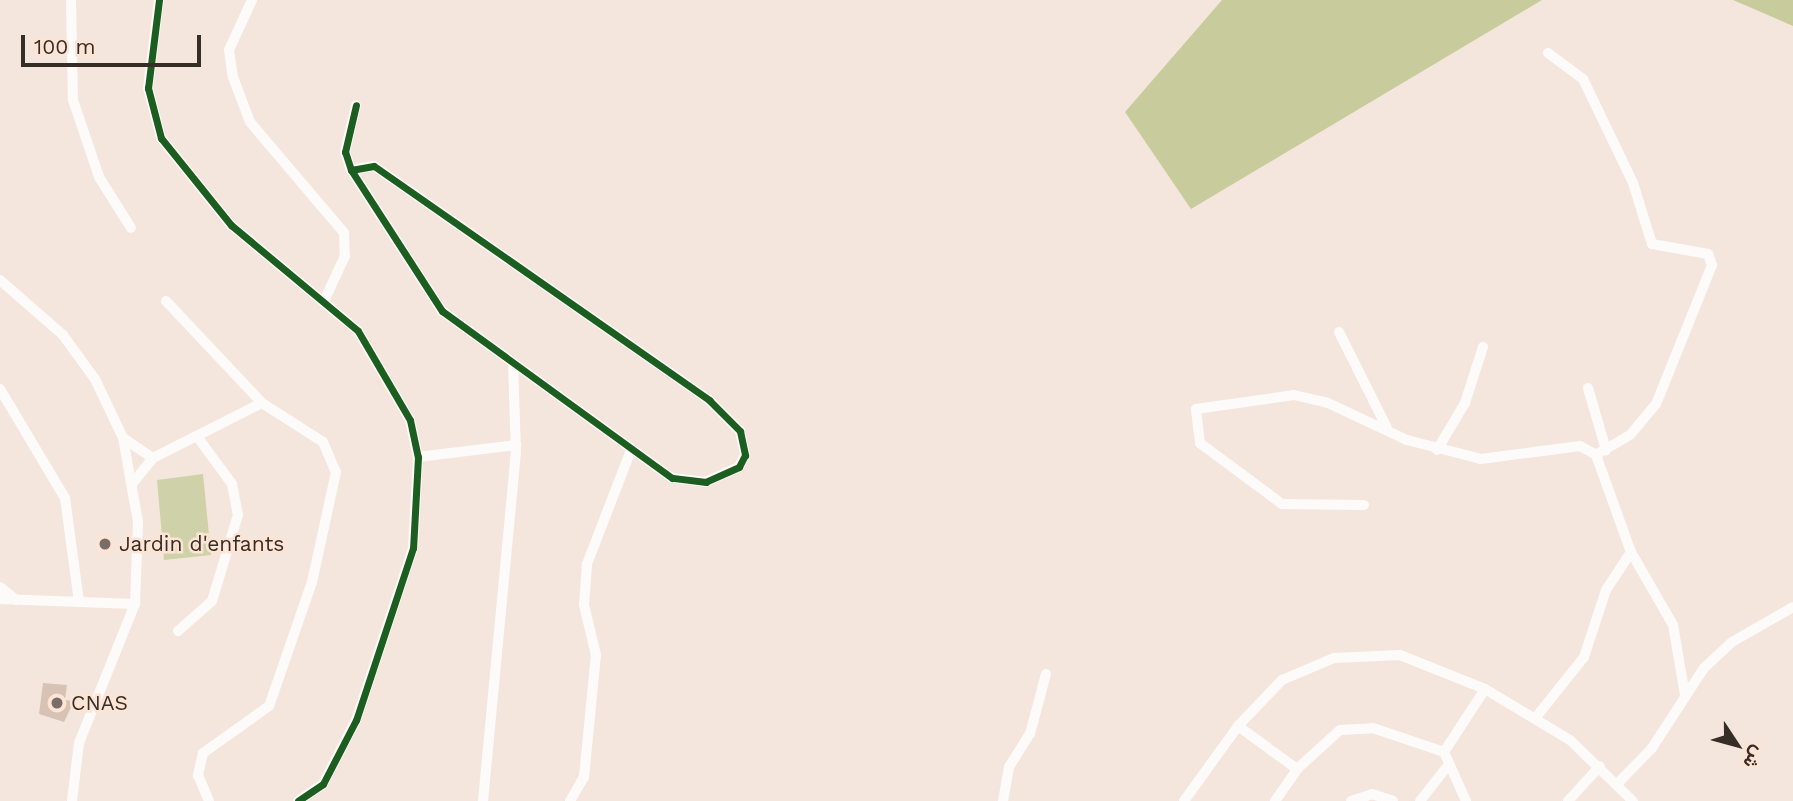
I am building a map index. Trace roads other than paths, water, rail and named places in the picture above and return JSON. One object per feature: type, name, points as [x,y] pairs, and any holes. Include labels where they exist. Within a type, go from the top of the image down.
[{"type":"street","points":[[71,0],[73,100],[99,177],[131,228]]},
{"type":"street","points":[[159,0],[148,88],[161,138],[231,225],[358,331],[385,369],[410,420],[418,457],[413,548],[356,720],[323,784],[298,801]]},
{"type":"street","points":[[251,0],[229,50],[241,105],[347,244],[324,301]]},
{"type":"street","points":[[1548,53],[1583,79],[1633,183],[1652,244],[1711,258],[1656,404],[1645,421],[1596,455]]},
{"type":"street","points":[[351,170],[374,166],[709,400],[740,432],[745,455],[723,478],[688,484],[631,450],[513,364],[428,295],[351,170],[345,152],[356,106]]},
{"type":"street","points":[[0,280],[41,312],[83,360],[123,438],[133,483],[135,604],[79,743],[72,801]]},
{"type":"street","points":[[166,302],[262,403],[323,442],[336,472],[336,494],[269,706],[203,753],[198,775],[209,801]]},
{"type":"street","points":[[1339,332],[1387,428]]},
{"type":"street","points":[[1437,450],[1465,403],[1483,347]]},
{"type":"street","points":[[483,801],[503,641],[516,444],[513,364]]},
{"type":"street","points":[[1588,388],[1606,450]]},
{"type":"street","points":[[0,389],[65,498],[79,602]]},
{"type":"street","points":[[1364,505],[1282,504],[1200,443],[1192,416],[1196,409],[1294,395],[1387,428],[1437,450],[1481,459],[1580,446],[1596,455],[1631,552],[1673,625],[1685,695]]},
{"type":"street","points":[[133,483],[153,458],[199,439],[262,403]]},
{"type":"street","points":[[123,438],[153,458]]},
{"type":"street","points":[[178,631],[212,601],[238,516],[232,484],[199,439]]},
{"type":"street","points":[[418,457],[516,444]]},
{"type":"street","points":[[570,801],[584,776],[596,655],[584,605],[587,564],[631,450]]},
{"type":"street","points":[[1537,716],[1584,657],[1606,590],[1631,552]]},
{"type":"street","points":[[0,587],[16,600]]},
{"type":"street","points":[[0,599],[135,604]]},
{"type":"street","points":[[1618,783],[1652,748],[1685,695],[1732,642],[1793,607]]},
{"type":"street","points":[[1184,801],[1238,726],[1283,680],[1334,657],[1400,655],[1485,689],[1537,716],[1600,766],[1633,801]]},
{"type":"street","points":[[1003,801],[1009,767],[1030,734],[1046,674]]},
{"type":"street","points":[[1466,801],[1446,768],[1444,752],[1485,689]]},
{"type":"street","points":[[1238,726],[1297,769]]},
{"type":"street","points":[[1275,801],[1297,769],[1339,730],[1373,728],[1444,752]]},
{"type":"street","points":[[1568,801],[1600,766]]},
{"type":"street","points":[[1420,801],[1446,768]]},
{"type":"street","points":[[1351,801],[1373,794],[1393,801]]},
{"type":"place","name":"Jardin d'enfants","points":[[105,544]]},
{"type":"place","name":"CNAS","points":[[57,703]]}]
